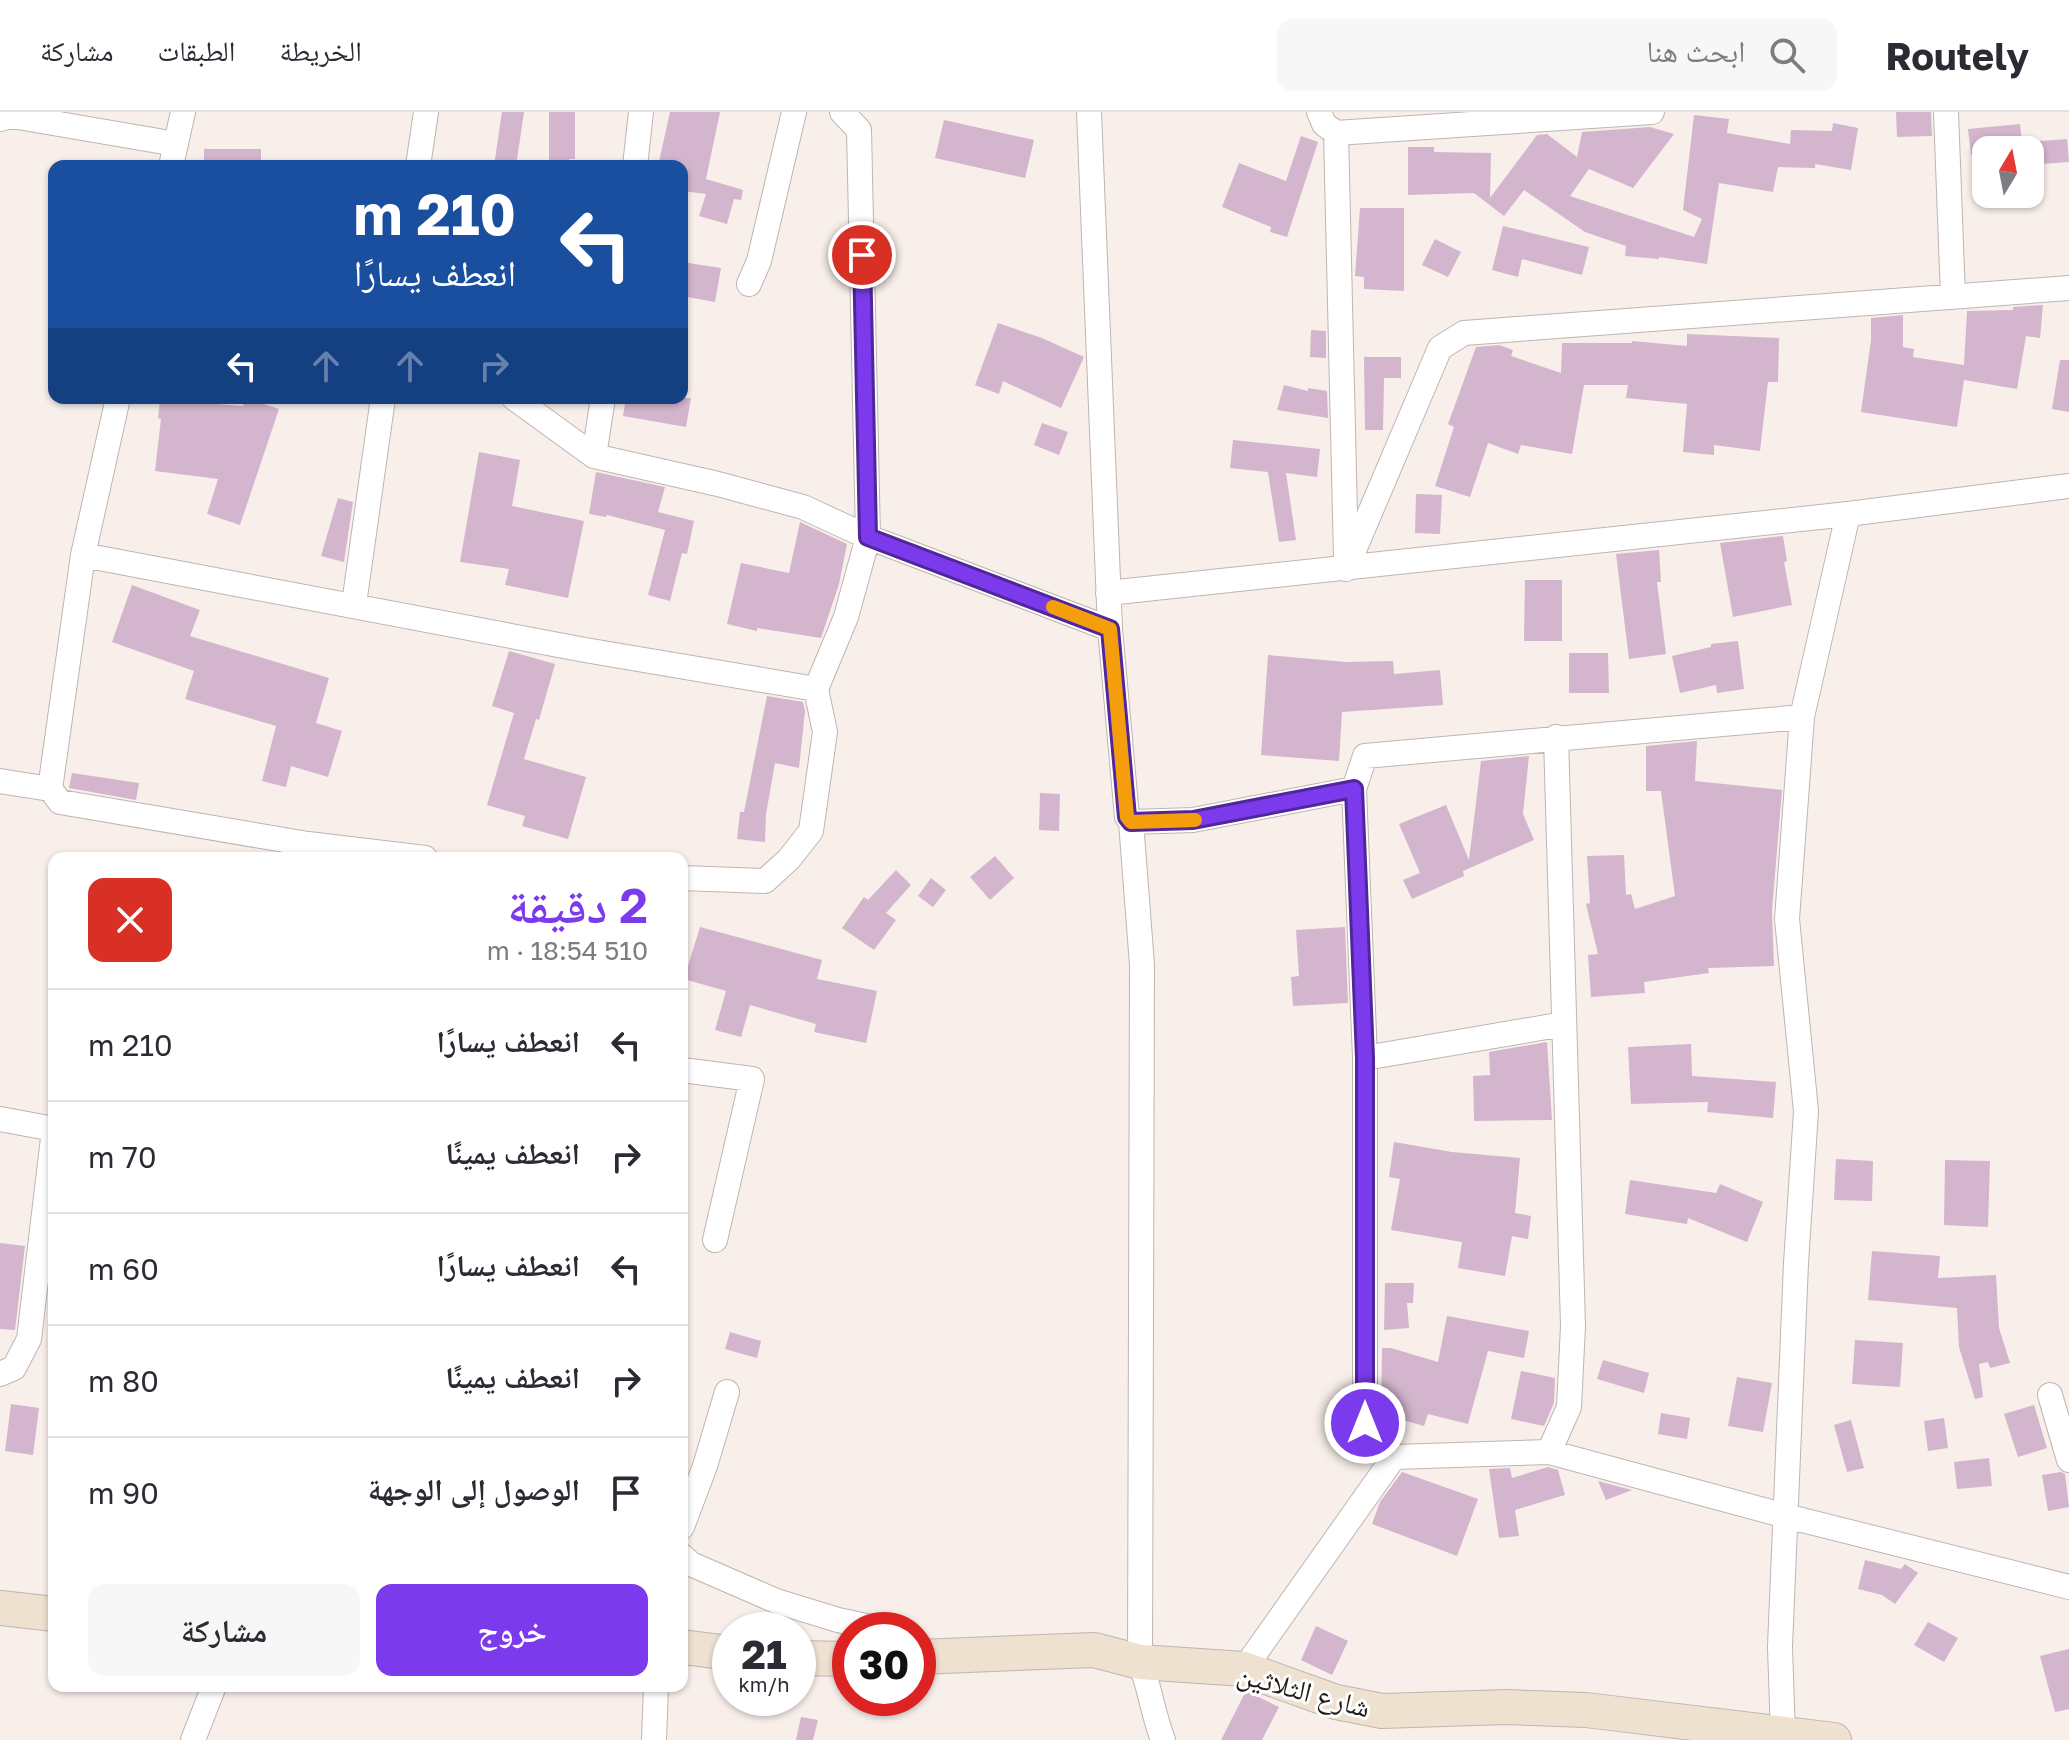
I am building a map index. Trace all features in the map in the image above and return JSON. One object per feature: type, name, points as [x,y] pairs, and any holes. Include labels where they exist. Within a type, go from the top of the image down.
[{"type":"street","points":[[0,119],[12,116],[173,155],[183,112]]},
{"type":"street","points":[[419,160],[426,112]]},
{"type":"street","points":[[636,160],[641,112]]},
{"type":"street","points":[[749,284],[759,261],[794,112]]},
{"type":"street","points":[[688,878],[765,881],[789,859],[811,831],[825,732],[816,689],[846,617],[868,537],[859,130],[842,112]]},
{"type":"street","points":[[1089,112],[1110,629],[1127,817],[1131,822],[1142,965],[1140,1662],[1151,1689],[1155,1719],[1163,1740]]},
{"type":"street","points":[[1319,112],[1324,124],[1336,133],[1639,113]]},
{"type":"street","points":[[1946,112],[1953,297]]},
{"type":"street","points":[[1336,133],[1346,569]]},
{"type":"street","points":[[1346,569],[1440,348],[1464,333],[2069,288]]},
{"type":"street","points":[[50,789],[83,555],[117,404]]},
{"type":"street","points":[[354,604],[382,404]]},
{"type":"street","points":[[522,404],[594,456],[803,507],[868,537],[1110,629]]},
{"type":"street","points":[[594,456],[602,404]]},
{"type":"street","points":[[1108,593],[1848,514],[2069,486]]},
{"type":"street","points":[[1783,1735],[1780,1647],[1796,1263],[1806,1111],[1787,919],[1802,717],[1848,514]]},
{"type":"street","points":[[83,555],[585,650],[816,689]]},
{"type":"street","points":[[1394,1457],[1365,1423],[1365,1058],[1354,789],[1365,756],[1802,717]]},
{"type":"street","points":[[1549,1452],[1569,1407],[1573,1326],[1556,737]]},
{"type":"street","points":[[0,781],[50,789],[60,802],[317,852]]},
{"type":"street","points":[[1131,822],[1193,820],[1354,789]]},
{"type":"street","points":[[1365,1058],[1564,1024]]},
{"type":"street","points":[[688,1071],[752,1079],[715,1240]]},
{"type":"street","points":[[0,1119],[48,1129]]},
{"type":"street","points":[[0,1374],[14,1368],[29,1339],[48,1180]]},
{"type":"street","points":[[688,1511],[727,1392]]},
{"type":"street","points":[[2050,1395],[2069,1460]]},
{"type":"street","points":[[1394,1457],[1549,1452],[2069,1587]]},
{"type":"street","points":[[1244,1669],[1394,1457]]},
{"type":"street","points":[[688,1561],[776,1601],[832,1618]]},
{"type":"street","points":[[0,1608],[48,1613]]},
{"type":"street","points":[[688,1648],[712,1651]]},
{"type":"street","points":[[936,1648],[952,1656]]},
{"type":"street","name":"شارع الثلاثين","points":[[936,1656],[1094,1650],[1140,1662],[1244,1669],[1336,1702],[1382,1711],[1546,1708],[1625,1714],[1834,1740]]},
{"type":"street","points":[[193,1740],[212,1692]]},
{"type":"street","points":[[654,1740],[656,1692]]},
{"type":"building","points":[[502,112],[524,112],[517,160],[495,160]]},
{"type":"building","points":[[549,112],[575,112],[575,159],[549,160]]},
{"type":"building","points":[[670,112],[720,112],[706,179],[743,190],[741,200],[734,199],[727,224],[699,216],[706,194],[688,192],[688,160],[659,160]]},
{"type":"building","points":[[1896,112],[1931,112],[1932,136],[1897,137]]},
{"type":"building","points":[[1694,115],[1729,119],[1727,133],[1790,144],[1791,130],[1832,131],[1833,123],[1858,128],[1851,170],[1815,164],[1815,168],[1778,167],[1773,192],[1719,183],[1707,264],[1625,256],[1626,246],[1585,232],[1524,190],[1504,216],[1474,193],[1408,195],[1408,147],[1434,147],[1434,152],[1491,153],[1490,198],[1537,135],[1547,134],[1577,157],[1582,132],[1650,127],[1674,134],[1633,188],[1589,169],[1570,196],[1694,237],[1702,219],[1683,210]]},
{"type":"building","points":[[944,120],[1034,140],[1025,178],[935,158]]},
{"type":"building","points":[[2020,124],[2021,136],[1972,136],[1971,155],[1968,129]]},
{"type":"building","points":[[1301,136],[1318,142],[1287,237],[1270,232],[1271,227],[1222,207],[1239,163],[1286,181]]},
{"type":"building","points":[[2067,139],[2069,162],[2044,164],[2044,141]]},
{"type":"building","points":[[204,149],[261,149],[261,160],[204,160]]},
{"type":"building","points":[[1360,208],[1404,208],[1404,291],[1364,289],[1364,277],[1355,276]]},
{"type":"building","points":[[1503,226],[1589,247],[1582,275],[1522,259],[1518,277],[1492,270]]},
{"type":"building","points":[[1435,239],[1461,252],[1448,277],[1422,265]]},
{"type":"building","points":[[688,263],[721,268],[715,302],[688,297]]},
{"type":"building","points":[[2043,305],[2040,338],[2026,336],[2017,389],[1964,380],[1957,427],[1861,412],[1871,318],[1903,315],[1903,347],[1914,349],[1913,357],[1964,365],[1967,311],[2013,310],[2013,307]]},
{"type":"building","points":[[998,323],[1084,357],[1061,408],[1003,381],[999,394],[975,385]]},
{"type":"building","points":[[1311,330],[1326,331],[1326,358],[1310,357]]},
{"type":"building","points":[[1687,334],[1779,338],[1778,382],[1768,382],[1760,451],[1714,445],[1714,455],[1683,452],[1687,404],[1626,398],[1628,385],[1584,385],[1572,454],[1521,445],[1518,454],[1488,443],[1470,497],[1435,486],[1454,427],[1448,424],[1476,347],[1499,345],[1513,350],[1511,356],[1561,373],[1562,343],[1632,341],[1687,346]]},
{"type":"building","points":[[1364,357],[1401,357],[1401,378],[1384,378],[1383,430],[1365,430]]},
{"type":"building","points":[[2060,360],[2069,360],[2069,412],[2052,409]]},
{"type":"building","points":[[1284,385],[1308,391],[1308,388],[1327,391],[1328,418],[1277,410]]},
{"type":"building","points":[[688,398],[691,398],[686,427],[623,416],[625,404],[688,404]]},
{"type":"building","points":[[160,404],[264,404],[279,409],[240,525],[207,514],[218,479],[155,471],[161,419],[158,418]]},
{"type":"building","points":[[1042,423],[1068,432],[1059,455],[1034,445]]},
{"type":"building","points":[[1233,440],[1320,449],[1317,477],[1286,473],[1296,540],[1279,542],[1268,472],[1230,468]]},
{"type":"building","points":[[479,452],[520,460],[512,506],[584,521],[568,598],[505,585],[509,569],[460,562]]},
{"type":"building","points":[[596,472],[665,487],[658,512],[694,521],[687,554],[682,553],[670,601],[648,595],[665,530],[607,515],[589,514]]},
{"type":"building","points":[[1416,494],[1442,495],[1440,534],[1415,533]]},
{"type":"building","points":[[338,498],[353,502],[344,562],[321,556]]},
{"type":"building","points":[[800,522],[847,544],[839,584],[821,638],[757,628],[757,631],[727,624],[741,563],[789,573]]},
{"type":"building","points":[[1783,536],[1792,605],[1733,617],[1720,543]]},
{"type":"building","points":[[1659,550],[1661,582],[1657,582],[1666,654],[1629,659],[1616,554]]},
{"type":"building","points":[[1525,580],[1562,580],[1562,641],[1524,641]]},
{"type":"building","points":[[132,585],[200,610],[190,636],[329,678],[316,723],[342,731],[328,777],[291,766],[286,787],[262,781],[276,726],[185,699],[194,671],[112,642]]},
{"type":"building","points":[[1738,641],[1744,689],[1717,693],[1716,685],[1680,693],[1672,656],[1711,647],[1711,644]]},
{"type":"building","points":[[509,651],[555,664],[524,759],[586,777],[568,839],[522,826],[525,816],[487,805],[514,713],[492,706]]},
{"type":"building","points":[[1569,653],[1608,653],[1609,693],[1569,693]]},
{"type":"building","points":[[1268,655],[1346,662],[1393,661],[1394,674],[1440,670],[1443,705],[1342,712],[1339,761],[1261,755]]},
{"type":"building","points":[[767,696],[803,702],[805,711],[799,768],[775,763],[766,814],[765,842],[737,839],[740,812],[744,812]]},
{"type":"building","points":[[1697,741],[1695,781],[1782,790],[1772,910],[1774,966],[1708,968],[1709,973],[1644,982],[1645,993],[1591,997],[1588,955],[1598,954],[1586,904],[1590,903],[1587,856],[1624,855],[1626,895],[1631,894],[1635,909],[1675,896],[1661,791],[1646,791],[1646,746]]},
{"type":"building","points":[[1529,756],[1523,814],[1534,840],[1463,871],[1464,876],[1412,899],[1403,880],[1420,873],[1399,824],[1446,805],[1469,860],[1481,761]]},
{"type":"building","points":[[72,773],[139,783],[136,800],[69,788]]},
{"type":"building","points":[[1040,793],[1060,794],[1059,831],[1039,830]]},
{"type":"building","points":[[995,856],[1014,878],[990,900],[970,877]]},
{"type":"building","points":[[896,870],[911,885],[886,913],[896,920],[874,950],[842,928],[864,897],[868,900]]},
{"type":"building","points":[[931,878],[946,890],[933,907],[918,896]]},
{"type":"building","points":[[700,927],[822,960],[817,979],[877,991],[866,1043],[814,1032],[816,1024],[750,1005],[741,1037],[715,1030],[726,991],[688,980],[688,966]]},
{"type":"building","points":[[1345,927],[1348,1003],[1293,1006],[1291,977],[1299,976],[1296,930]]},
{"type":"building","points":[[1547,1042],[1552,1120],[1474,1121],[1473,1076],[1490,1075],[1489,1052]]},
{"type":"building","points":[[1691,1044],[1692,1076],[1776,1082],[1773,1118],[1707,1112],[1708,1102],[1631,1104],[1628,1047]]},
{"type":"building","points":[[1394,1142],[1452,1152],[1520,1158],[1515,1213],[1531,1216],[1528,1239],[1512,1236],[1505,1276],[1458,1268],[1462,1242],[1391,1230],[1400,1179],[1389,1177]]},
{"type":"building","points":[[1836,1159],[1873,1161],[1872,1201],[1834,1200]]},
{"type":"building","points":[[1945,1160],[1990,1161],[1988,1227],[1944,1225]]},
{"type":"building","points":[[1630,1180],[1716,1193],[1720,1184],[1763,1202],[1747,1242],[1688,1218],[1687,1224],[1625,1214]]},
{"type":"building","points":[[0,1243],[25,1246],[15,1330],[0,1329]]},
{"type":"building","points":[[1872,1251],[1940,1256],[1938,1278],[1996,1275],[1999,1328],[2010,1363],[1990,1368],[1988,1362],[1979,1364],[1983,1397],[1975,1399],[1959,1347],[1957,1308],[1868,1300]]},
{"type":"building","points":[[1385,1283],[1414,1283],[1413,1303],[1407,1303],[1409,1328],[1384,1330]]},
{"type":"building","points":[[1447,1316],[1529,1331],[1524,1358],[1488,1351],[1468,1424],[1428,1414],[1424,1426],[1399,1419],[1381,1419],[1382,1348],[1438,1362]]},
{"type":"building","points":[[730,1332],[761,1341],[757,1358],[725,1349]]},
{"type":"building","points":[[1855,1340],[1903,1343],[1900,1387],[1852,1384]]},
{"type":"building","points":[[1603,1360],[1649,1373],[1644,1393],[1597,1379]]},
{"type":"building","points":[[1521,1371],[1555,1378],[1554,1403],[1544,1426],[1511,1419]]},
{"type":"building","points":[[1737,1377],[1772,1383],[1763,1432],[1728,1426]]},
{"type":"building","points":[[11,1404],[39,1408],[33,1455],[5,1451]]},
{"type":"building","points":[[2034,1405],[2047,1448],[2018,1457],[2004,1414]]},
{"type":"building","points":[[1661,1413],[1690,1418],[1687,1439],[1658,1434]]},
{"type":"building","points":[[1944,1418],[1948,1448],[1928,1451],[1924,1421]]},
{"type":"building","points":[[1851,1420],[1864,1468],[1847,1472],[1834,1425]]},
{"type":"building","points":[[1989,1458],[1992,1486],[1957,1489],[1954,1462]]},
{"type":"building","points":[[1548,1467],[1558,1470],[1565,1495],[1515,1510],[1519,1536],[1499,1538],[1489,1469],[1510,1468],[1512,1478]]},
{"type":"building","points":[[1402,1472],[1478,1499],[1457,1556],[1372,1524],[1380,1502]]},
{"type":"building","points":[[2065,1474],[2069,1507],[2048,1511],[2042,1475]]},
{"type":"building","points":[[1598,1481],[1632,1490],[1606,1500]]},
{"type":"building","points":[[1865,1560],[1901,1569],[1905,1564],[1918,1573],[1895,1604],[1882,1595],[1858,1589]]},
{"type":"building","points":[[1928,1622],[1958,1638],[1944,1662],[1914,1645]]},
{"type":"building","points":[[1316,1626],[1348,1641],[1332,1675],[1301,1660]]},
{"type":"building","points":[[2069,1649],[2069,1709],[2055,1712],[2040,1656]]},
{"type":"building","points":[[1246,1691],[1279,1707],[1262,1740],[1221,1740]]},
{"type":"building","points":[[801,1717],[818,1720],[813,1740],[796,1740]]},
{"type":"slow traffic","points":[[1053,607],[1110,629],[1127,817],[1131,822],[1195,820]]},
{"type":"route","points":[[862,255],[868,537],[1110,629],[1127,817],[1131,822],[1193,820],[1354,789],[1365,1058],[1365,1423]]}]
